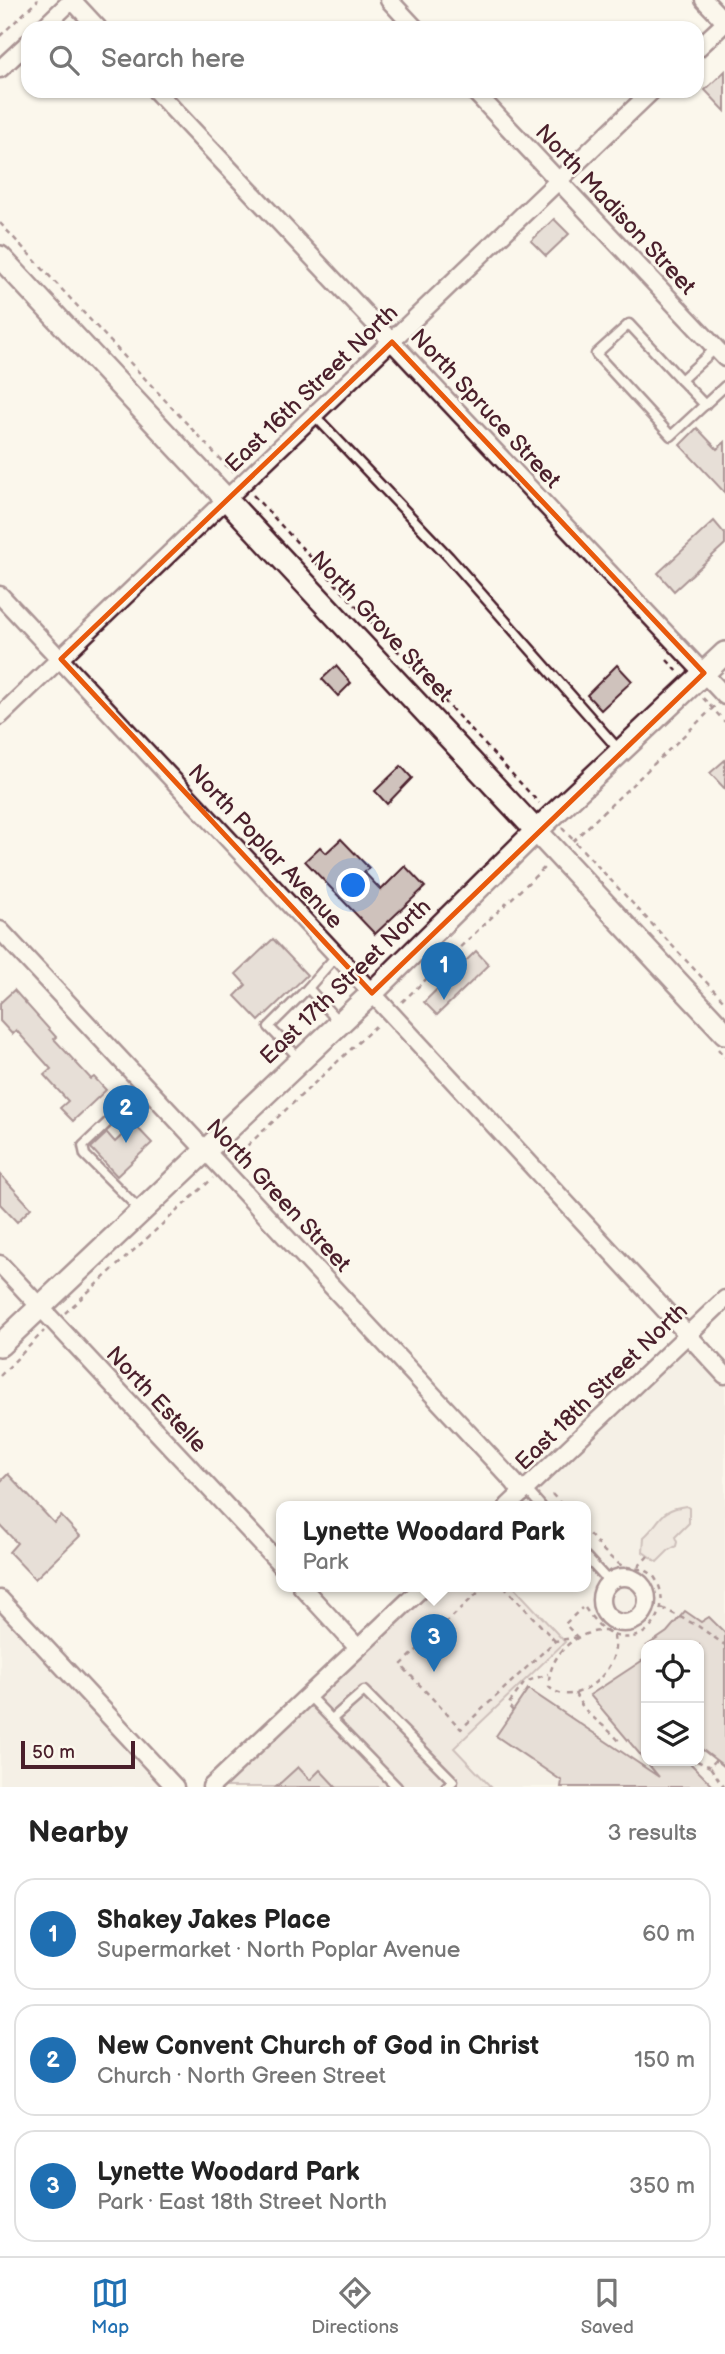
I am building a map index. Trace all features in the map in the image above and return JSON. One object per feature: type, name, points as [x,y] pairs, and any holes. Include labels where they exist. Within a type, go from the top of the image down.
[{"type":"street","points":[[50,21],[72,0],[92,21]]},
{"type":"street","points":[[389,0],[408,21]]},
{"type":"street","points":[[704,0],[725,23],[704,42]]},
{"type":"street","points":[[0,69],[21,50]]},
{"type":"street","name":"North Spruce Street","points":[[163,98],[704,673],[721,699]]},
{"type":"street","name":"North Madison Street","points":[[481,98],[720,353]]},
{"type":"street","name":"East 16th Street North","points":[[0,716],[645,98]]},
{"type":"street","name":"North Grove Street","points":[[0,257],[236,491],[566,847],[725,1033]]},
{"type":"street","name":"North Poplar Avenue","points":[[0,595],[725,1375]]},
{"type":"street","name":"East 17th Street North","points":[[0,1345],[47,1315],[141,1212],[340,1024],[544,823],[725,653]]},
{"type":"street","name":"North Green Street","points":[[0,930],[524,1491]]},
{"type":"street","name":"North Estelle","points":[[0,1264],[276,1560]]},
{"type":"street","name":"East 18th Street North","points":[[513,1501],[725,1299]]},
{"type":"street","points":[[307,1592],[358,1648]]},
{"type":"street","points":[[211,1787],[418,1592]]},
{"type":"street","points":[[0,1599],[175,1787]]},
{"type":"lane","points":[[705,405],[629,324],[596,354],[671,436],[705,405],[725,386]]},
{"type":"lane","points":[[681,380],[720,353]]},
{"type":"lane","points":[[314,416],[449,557],[621,751]]},
{"type":"lane","points":[[301,1060],[269,1027],[337,955]]},
{"type":"lane","points":[[308,988],[340,1024]]},
{"type":"lane","points":[[141,1212],[85,1155],[83,1146],[146,1086]]},
{"type":"lane","points":[[524,1491],[535,1501]]},
{"type":"lane","points":[[591,1563],[610,1583]]},
{"type":"lane","points":[[331,1719],[364,1691],[453,1781],[446,1787]]},
{"type":"lane","points":[[309,1695],[397,1787]]},
{"type":"path","points":[[0,36],[38,0]]},
{"type":"path","points":[[0,223],[236,491],[566,847],[725,1002]]},
{"type":"path","points":[[0,1376],[47,1315],[224,1168],[721,699]]},
{"type":"path","points":[[552,1494],[558,1501]]},
{"type":"path","points":[[578,1637],[565,1624],[584,1608],[605,1631],[612,1635],[629,1637],[640,1634],[658,1619],[662,1608],[663,1594],[653,1574],[638,1567],[623,1566],[591,1536]]},
{"type":"path","points":[[638,1567],[648,1556]]},
{"type":"path","points":[[479,1592],[401,1665],[461,1729],[555,1641],[605,1631]]},
{"type":"path","points":[[510,1592],[555,1641]]},
{"type":"path","points":[[662,1608],[698,1626],[725,1645]]},
{"type":"path","points":[[578,1637],[559,1655],[548,1674],[550,1687],[555,1693],[567,1695],[598,1680],[614,1657],[616,1645],[612,1635]]},
{"type":"path","points":[[513,1712],[508,1705],[525,1682],[548,1674]]},
{"type":"path","points":[[575,1692],[580,1705],[588,1714],[619,1741]]},
{"type":"path","points":[[710,1767],[716,1760]]},
{"type":"path","points":[[704,1764],[710,1767],[724,1787]]},
{"type":"highlighted area","points":[[392,342],[704,673],[372,993],[61,659]]},
{"type":"shaded area","points":[[687,1335],[725,1375],[725,1787],[491,1787],[454,1749],[565,1642],[519,1592],[591,1592],[591,1501],[513,1501]]},
{"type":"shaded area","points":[[686,1506],[689,1508],[689,1523],[675,1537],[676,1546],[657,1562],[643,1552],[644,1537],[665,1513]]},
{"type":"shaded area","points":[[418,1592],[519,1592],[565,1642],[454,1748],[491,1787],[211,1787]]},
{"type":"shaded area","points":[[0,1608],[167,1787],[0,1787]]},
{"type":"building","points":[[725,71],[725,111],[705,90]]},
{"type":"building","points":[[554,219],[569,234],[546,256],[531,241]]},
{"type":"building","points":[[697,428],[717,449],[725,442],[725,493],[680,445]]},
{"type":"building","points":[[714,521],[725,534],[725,544],[674,591],[658,573]]},
{"type":"building","points":[[617,665],[632,681],[601,710],[587,695]]},
{"type":"building","points":[[336,666],[351,683],[338,696],[322,679]]},
{"type":"building","points":[[725,760],[725,789],[710,773]]},
{"type":"building","points":[[401,766],[412,778],[387,804],[375,791]]},
{"type":"building","points":[[341,839],[369,868],[364,872],[381,890],[405,866],[425,887],[375,934],[305,861],[320,847],[326,853]]},
{"type":"building","points":[[273,939],[307,975],[259,1021],[235,996],[246,985],[236,974]]},
{"type":"building","points":[[476,951],[489,965],[437,1015],[424,1002]]},
{"type":"building","points":[[14,990],[56,1037],[54,1039],[91,1079],[94,1077],[106,1090],[73,1121],[60,1108],[68,1101],[44,1075],[51,1069],[16,1030],[12,1034],[0,1021],[0,1003]]},
{"type":"building","points":[[134,1124],[152,1143],[117,1176],[91,1148],[107,1133],[115,1142]]},
{"type":"building","points":[[0,1174],[31,1208],[17,1222],[0,1204]]},
{"type":"building","points":[[8,1474],[54,1523],[61,1516],[80,1536],[35,1579],[9,1552],[17,1543],[0,1525],[0,1482]]},
{"type":"building","points":[[685,1611],[701,1622],[709,1617],[725,1633],[725,1767],[704,1751],[704,1640],[655,1640],[667,1632]]},
{"type":"building","points":[[641,1661],[641,1756],[590,1695]]},
{"type":"building","points":[[528,1689],[659,1777],[650,1766],[693,1766],[714,1787],[561,1787],[562,1781],[496,1736]]},
{"type":"building","points":[[298,1767],[310,1780],[320,1770],[336,1787],[276,1787]]},
{"type":"place","name":"Shakey Jakes Place","points":[[444,1000]]},
{"type":"place","name":"New Convent Church of God in Christ","points":[[126,1143]]},
{"type":"place","name":"Lynette Woodard Park","points":[[434,1672]]}]
